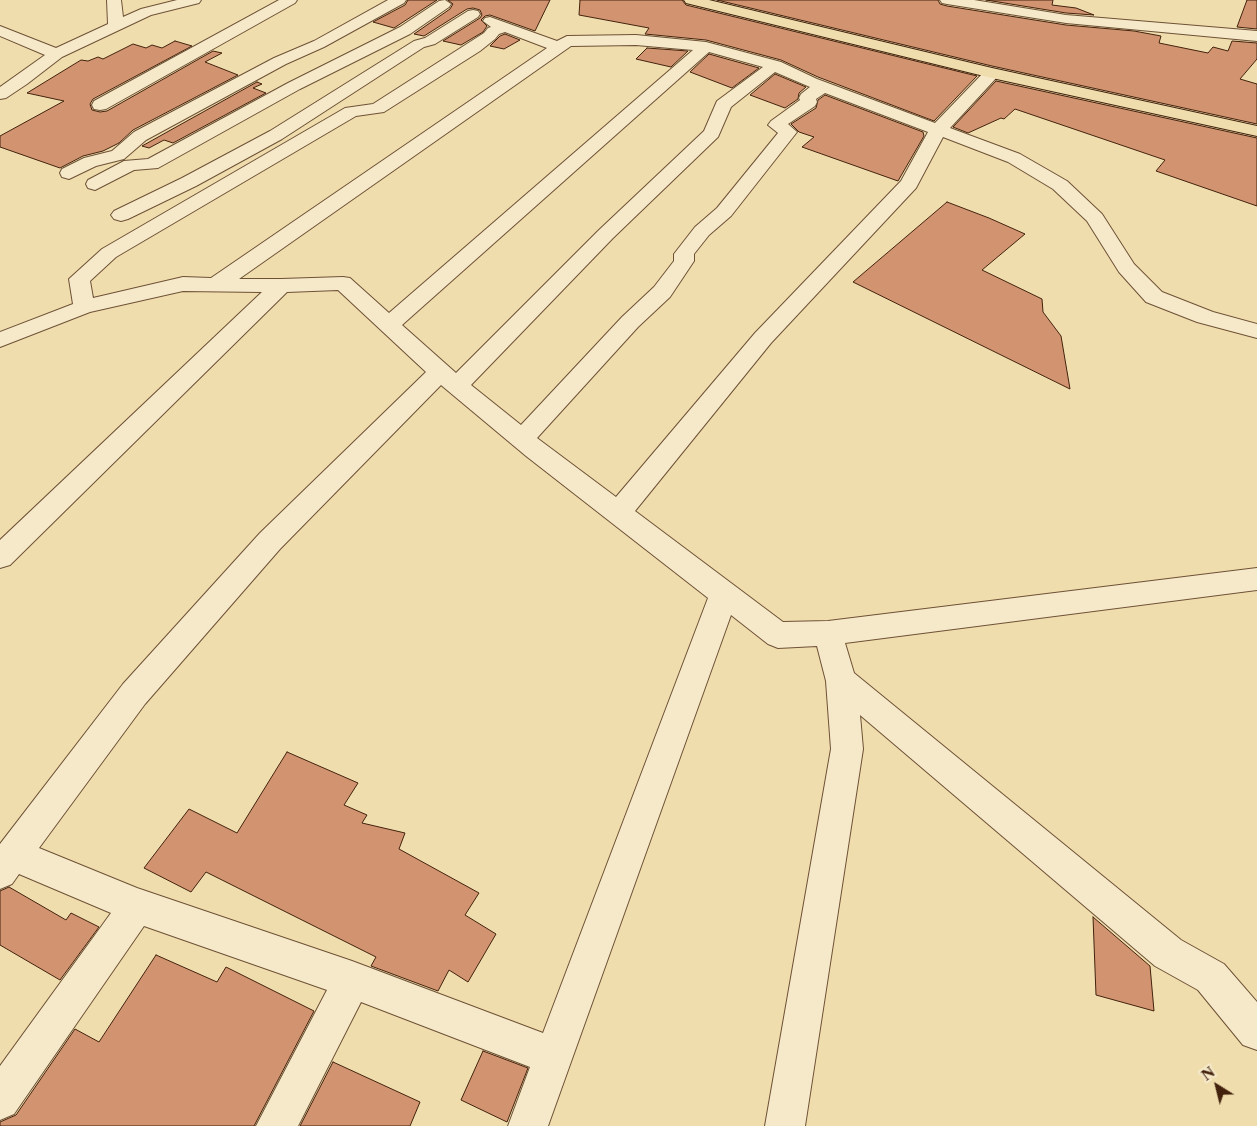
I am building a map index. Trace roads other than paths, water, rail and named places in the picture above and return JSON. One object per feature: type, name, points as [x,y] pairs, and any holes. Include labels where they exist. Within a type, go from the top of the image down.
[{"type":"main road","points":[[691,0],[992,73],[1257,131]]},
{"type":"street","points":[[114,0],[116,26]]},
{"type":"street","points":[[0,94],[21,81],[56,54],[169,3],[194,0]]},
{"type":"street","points":[[100,106],[290,0]]},
{"type":"street","points":[[398,0],[319,44],[280,61],[140,136],[118,155],[90,162],[69,173],[108,200],[189,182],[276,135],[419,44],[430,41],[473,14]]},
{"type":"street","points":[[947,0],[1066,19],[1257,36]]},
{"type":"street","points":[[109,253],[108,200],[130,165],[152,164],[294,86],[405,31],[440,2],[558,47]]},
{"type":"street","points":[[84,307],[79,279],[109,253],[352,112],[378,108],[474,48],[490,36],[493,30],[507,27]]},
{"type":"street","points":[[0,31],[56,54]]},
{"type":"street","points":[[0,44],[16,37]]},
{"type":"street","points":[[214,286],[567,41],[636,40],[706,47],[775,65],[823,86],[1014,158],[1060,185],[1095,218],[1126,268],[1154,297],[1205,317],[1257,331]]},
{"type":"street","points":[[389,326],[706,47]]},
{"type":"street","points":[[554,1057],[352,980],[137,906],[7,864],[134,694],[270,541],[606,234],[712,133],[724,104],[775,65]]},
{"type":"street","points":[[618,513],[762,338],[909,184],[938,130],[992,73]]},
{"type":"street","points":[[522,439],[630,322],[662,292],[684,261],[684,254],[702,231],[724,212],[788,132],[778,125],[791,112],[809,102],[807,98],[823,86]]},
{"type":"street","points":[[0,340],[84,307],[183,284],[214,286],[343,284],[449,379],[522,439],[778,636],[828,633],[1257,579]]},
{"type":"street","points":[[0,557],[281,286]]},
{"type":"street","points":[[528,1126],[724,594]]},
{"type":"street","points":[[785,1126],[847,750],[841,681],[828,633]]},
{"type":"street","points":[[841,681],[1168,953],[1211,977],[1257,1031]]},
{"type":"street","points":[[0,1100],[137,906]]},
{"type":"street","points":[[276,1126],[352,980]]}]
